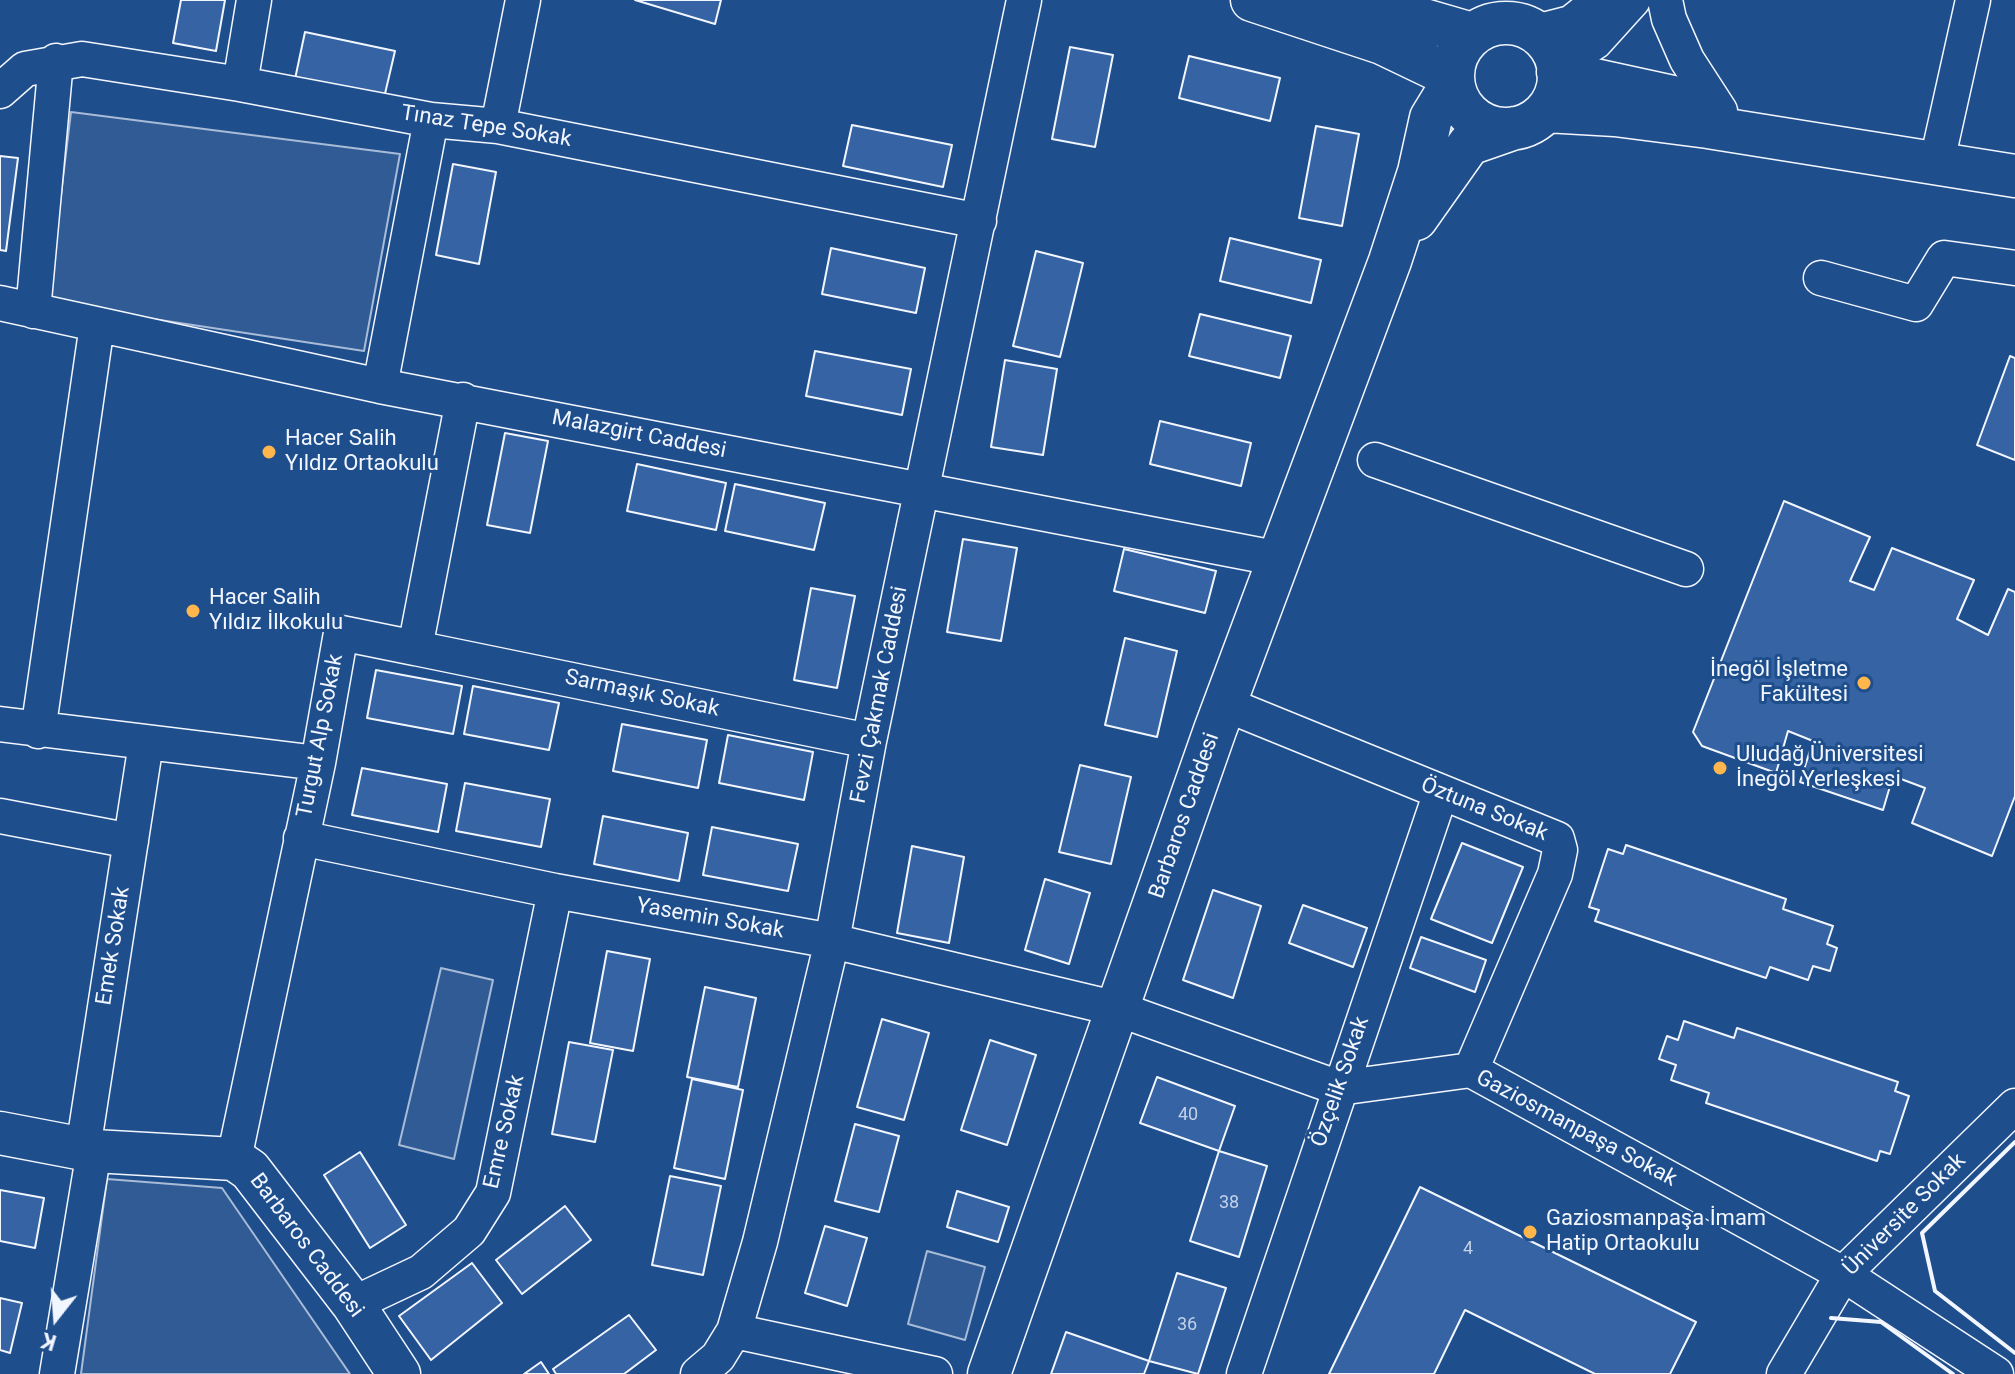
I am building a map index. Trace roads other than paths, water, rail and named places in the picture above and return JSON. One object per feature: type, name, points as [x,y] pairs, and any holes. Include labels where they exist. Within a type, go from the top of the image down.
[{"type":"main road","points":[[1252,0],[1382,43],[1453,80],[1458,99],[1482,123],[1498,128],[1544,94],[1554,53],[1536,32],[1504,23],[1472,34],[1460,48],[1453,80],[1431,118],[1419,172],[1390,261]]},
{"type":"main road","points":[[1315,0],[1417,18],[1472,34]]},
{"type":"main road","points":[[1544,94],[1631,117],[2015,176]]},
{"type":"main road","points":[[1390,261],[1469,144],[1544,94],[1692,101],[1819,147]]},
{"type":"main road","name":"Barbaros Caddesi","points":[[989,1374],[1225,704],[1390,261]]},
{"type":"main road","name":"Barbaros Caddesi","points":[[0,1133],[89,1150],[234,1159],[250,1170],[353,1304],[399,1374]]},
{"type":"street","points":[[240,84],[254,0]]},
{"type":"street","points":[[498,126],[523,0]]},
{"type":"street","name":"Fevzi Çakmak Caddesi","points":[[698,1374],[718,1357],[734,1331],[760,1242],[832,941],[869,741],[1024,0]]},
{"type":"street","points":[[1536,32],[1571,23],[1600,0]]},
{"type":"street","points":[[1544,94],[1633,0]]},
{"type":"street","points":[[1665,0],[1669,19],[1687,60],[1720,111]]},
{"type":"street","points":[[1936,166],[1973,0]]},
{"type":"street","name":"Tınaz Tepe Sokak","points":[[0,91],[25,69],[56,61],[82,59],[240,84],[431,120],[498,126],[979,221]]},
{"type":"street","points":[[33,311],[56,61]]},
{"type":"street","points":[[380,386],[431,120]]},
{"type":"street","points":[[1821,278],[1916,304],[1944,258],[2015,268]]},
{"type":"street","name":"Malazgirt Caddesi","points":[[0,303],[380,386],[1280,559]]},
{"type":"street","points":[[38,731],[97,325]]},
{"type":"street","points":[[415,648],[463,400]]},
{"type":"street","points":[[1375,460],[1686,569]]},
{"type":"street","name":"Turgut Alp Sokak","points":[[234,1159],[318,763],[341,633],[415,648]]},
{"type":"street","name":"Sarmaşık Sokak","points":[[415,648],[869,741]]},
{"type":"street","name":"Öztuna Sokak","points":[[1225,704],[1557,839],[1560,850],[1555,874],[1471,1070]]},
{"type":"street","points":[[0,724],[318,763]]},
{"type":"street","name":"Emek Sokak","points":[[57,1374],[146,743]]},
{"type":"street","name":"Özçelik Sokak","points":[[1244,1374],[1441,792]]},
{"type":"street","points":[[0,816],[131,841]]},
{"type":"street","name":"Yasemin Sokak","points":[[301,838],[555,891],[832,941],[1118,1009]]},
{"type":"street","name":"Emre Sokak","points":[[353,1304],[421,1272],[469,1231],[493,1193],[555,891]]},
{"type":"street","name":"Gaziosmanpaşa Sokak","points":[[1118,1009],[1339,1088],[1471,1070],[1843,1274],[1996,1374]]},
{"type":"street","name":"Üniversite Sokak","points":[[1784,1374],[1843,1274],[2015,1106]]},
{"type":"street","points":[[734,1331],[935,1374]]},
{"type":"place","name":"Hacer Salih Yıldız Ortaokulu","points":[[269,452]]},
{"type":"place","name":"Hacer Salih Yıldız İlkokulu","points":[[193,611]]},
{"type":"place","name":"İnegöl İşletme Fakültesi","points":[[1864,683]]},
{"type":"place","name":"Uludağ Üniversitesi İnegöl Yerleşkesi","points":[[1720,768]]},
{"type":"place","name":"Gaziosmanpaşa İmam Hatip Ortaokulu","points":[[1530,1232]]}]
